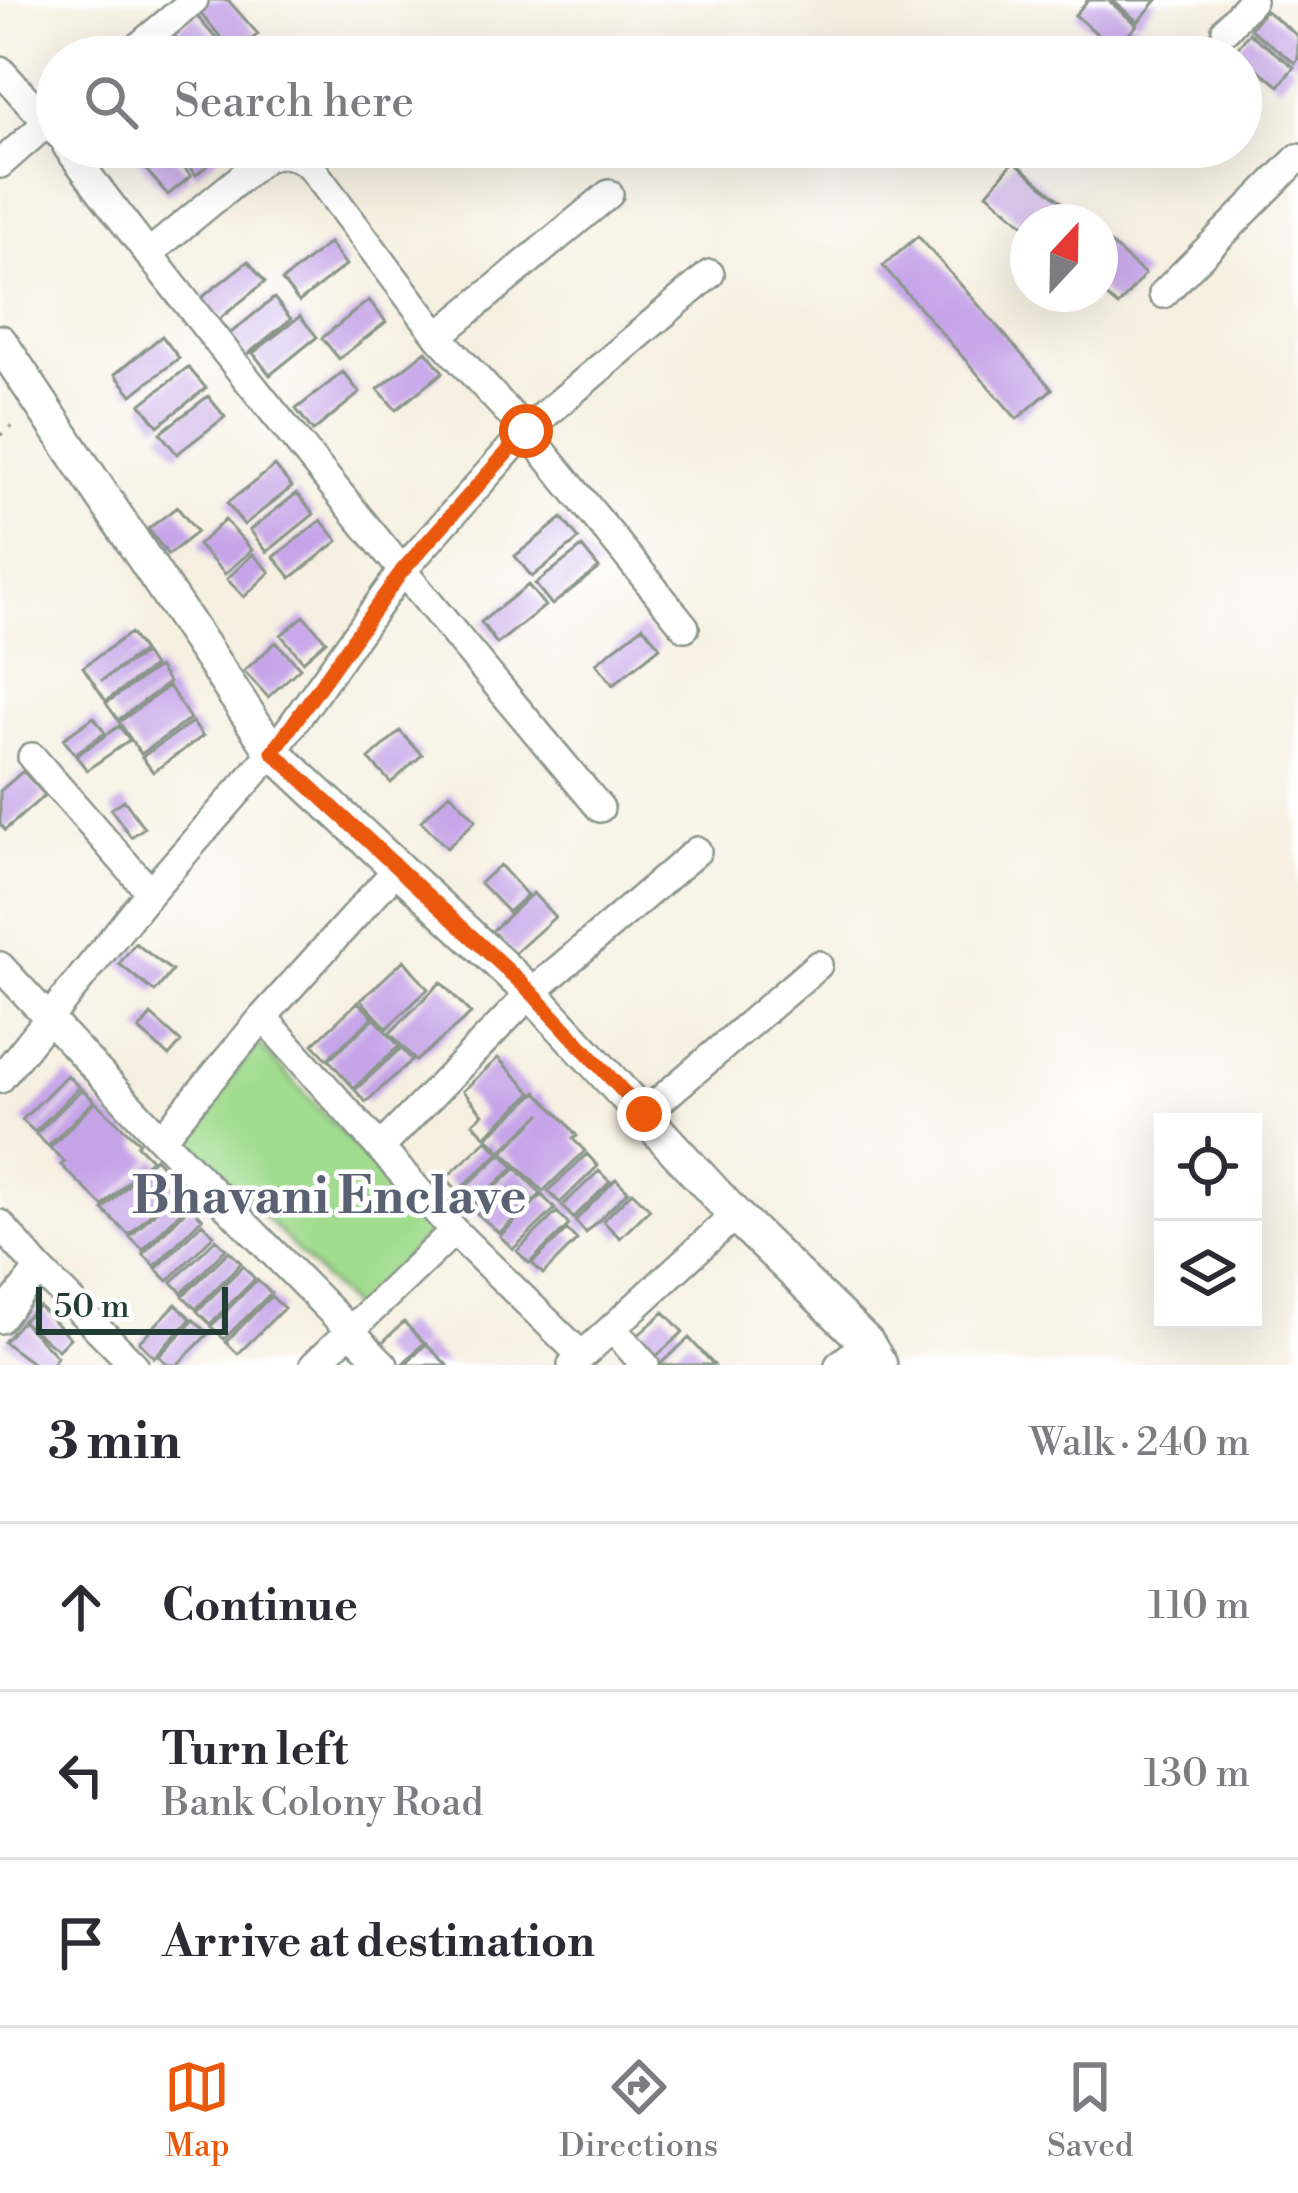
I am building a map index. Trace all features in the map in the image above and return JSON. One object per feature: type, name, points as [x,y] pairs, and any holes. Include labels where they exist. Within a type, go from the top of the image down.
[{"type":"street","points":[[151,36],[194,0]]},
{"type":"street","points":[[1226,29],[1252,0]]},
{"type":"street","points":[[0,70],[36,105]]},
{"type":"street","points":[[0,164],[36,137]]},
{"type":"street","points":[[1163,294],[1298,158]]},
{"type":"street","points":[[83,168],[402,571],[599,808]]},
{"type":"street","points":[[148,254],[253,168]]},
{"type":"street","points":[[312,168],[438,336],[526,431],[685,627]]},
{"type":"street","points":[[438,336],[609,194]]},
{"type":"street","points":[[0,1079],[150,892],[273,752],[402,571],[526,431],[710,274]]},
{"type":"street","points":[[0,342],[273,752],[531,992],[735,1215],[873,1354],[839,1365]]},
{"type":"street","points":[[32,757],[150,892]]},
{"type":"street","points":[[381,1147],[531,992],[697,851]]},
{"type":"street","points":[[161,1139],[398,868]]},
{"type":"street","points":[[644,1114],[818,965]]},
{"type":"street","points":[[0,966],[161,1139],[384,1365]]},
{"type":"street","points":[[263,1017],[577,1361],[735,1215]]},
{"type":"street","points":[[0,1224],[134,1365]]},
{"type":"street","points":[[314,1365],[454,1231]]},
{"type":"street","points":[[0,1318],[39,1269]]},
{"type":"street","points":[[613,1329],[646,1365]]},
{"type":"green space","points":[[258,1044],[434,1230],[353,1309],[184,1133]]},
{"type":"building","points":[[203,0],[228,0],[258,34],[220,36],[195,7]]},
{"type":"building","points":[[1088,0],[1108,0],[1137,25],[1127,36],[1100,36],[1075,15]]},
{"type":"building","points":[[1112,0],[1157,0],[1138,22]]},
{"type":"building","points":[[1265,10],[1298,36],[1298,59],[1295,63],[1250,29]]},
{"type":"building","points":[[194,13],[214,36],[175,36],[172,33]]},
{"type":"building","points":[[1262,43],[1294,67],[1279,86],[1262,72]]},
{"type":"building","points":[[145,168],[184,168],[191,176],[168,195]]},
{"type":"building","points":[[1008,168],[1022,168],[1064,204],[1010,204],[1010,213],[987,193]]},
{"type":"building","points":[[918,236],[1052,389],[1017,419],[883,266]]},
{"type":"building","points":[[329,243],[346,265],[299,302],[282,281]]},
{"type":"building","points":[[1118,251],[1145,274],[1118,306]]},
{"type":"building","points":[[248,261],[265,282],[218,320],[201,298]]},
{"type":"building","points":[[274,298],[291,319],[244,357],[227,336]]},
{"type":"building","points":[[369,300],[386,322],[339,359],[322,338]]},
{"type":"building","points":[[300,316],[317,337],[270,375],[253,353]]},
{"type":"building","points":[[162,336],[179,358],[132,395],[115,374]]},
{"type":"building","points":[[426,351],[443,372],[396,410],[378,389]]},
{"type":"building","points":[[188,367],[206,388],[158,426],[141,404]]},
{"type":"building","points":[[343,372],[360,393],[313,431],[296,409]]},
{"type":"building","points":[[208,396],[225,417],[177,454],[160,433]]},
{"type":"building","points":[[275,466],[292,487],[244,525],[227,503]]},
{"type":"building","points":[[297,493],[314,514],[267,552],[250,530]]},
{"type":"building","points":[[177,507],[197,532],[168,555],[148,529]]},
{"type":"building","points":[[562,518],[579,539],[532,577],[515,556]]},
{"type":"building","points":[[225,520],[252,550],[225,574],[198,545]]},
{"type":"building","points":[[321,520],[338,541],[291,578],[274,557]]},
{"type":"building","points":[[582,547],[599,568],[552,605],[535,584]]},
{"type":"building","points":[[253,554],[270,572],[244,597],[227,579]]},
{"type":"building","points":[[528,585],[545,606],[497,644],[481,622]]},
{"type":"building","points":[[304,616],[326,641],[303,661],[281,635]]},
{"type":"building","points":[[643,626],[660,647],[613,685],[596,663]]},
{"type":"building","points":[[130,633],[143,651],[101,681],[144,653],[153,667],[106,701],[83,667]]},
{"type":"building","points":[[276,642],[300,668],[268,697],[244,671]]},
{"type":"building","points":[[158,667],[169,683],[118,720],[106,703]]},
{"type":"building","points":[[169,686],[190,719],[141,754],[119,722]]},
{"type":"building","points":[[94,717],[105,733],[75,754],[63,739]]},
{"type":"building","points":[[192,722],[203,736],[153,772],[142,757]]},
{"type":"building","points":[[119,726],[130,740],[87,770],[76,756]]},
{"type":"building","points":[[400,731],[422,755],[391,783],[369,759]]},
{"type":"building","points":[[23,771],[45,795],[5,830],[0,824],[0,791]]},
{"type":"building","points":[[450,793],[476,820],[447,848],[421,821]]},
{"type":"building","points":[[124,800],[144,828],[131,837],[111,809]]},
{"type":"building","points":[[500,865],[527,895],[508,912],[480,883]]},
{"type":"building","points":[[533,893],[555,917],[514,954],[492,931]]},
{"type":"building","points":[[135,943],[172,971],[155,992],[119,964]]},
{"type":"building","points":[[404,960],[428,989],[387,1028],[361,1000]]},
{"type":"building","points":[[441,982],[471,1014],[416,1061],[390,1033]]},
{"type":"building","points":[[358,1002],[373,1017],[327,1059],[313,1044]]},
{"type":"building","points":[[151,1015],[181,1042],[169,1056],[139,1030]]},
{"type":"building","points":[[374,1018],[399,1046],[354,1088],[329,1060]]},
{"type":"building","points":[[401,1048],[412,1060],[366,1102],[355,1090]]},
{"type":"building","points":[[498,1058],[532,1093],[485,1136],[473,1123],[483,1114],[463,1091]]},
{"type":"building","points":[[67,1075],[79,1087],[35,1132],[22,1120]]},
{"type":"building","points":[[82,1089],[94,1101],[48,1146],[36,1134]]},
{"type":"building","points":[[537,1092],[585,1151],[543,1191],[503,1152],[542,1113],[501,1151],[487,1137]]},
{"type":"building","points":[[95,1102],[151,1159],[103,1206],[50,1148]]},
{"type":"building","points":[[487,1140],[499,1153],[458,1191],[446,1178]]},
{"type":"building","points":[[501,1154],[514,1167],[473,1204],[461,1191]]},
{"type":"building","points":[[587,1154],[598,1166],[560,1203],[548,1191]]},
{"type":"building","points":[[155,1158],[179,1185],[129,1235],[103,1210]]},
{"type":"building","points":[[516,1168],[541,1194],[499,1233],[472,1209]]},
{"type":"building","points":[[599,1171],[610,1182],[573,1218],[562,1206]]},
{"type":"building","points":[[616,1179],[628,1191],[586,1233],[575,1221]]},
{"type":"building","points":[[176,1191],[189,1203],[143,1250],[130,1237]]},
{"type":"building","points":[[632,1192],[650,1209],[620,1238],[603,1221]]},
{"type":"building","points":[[542,1195],[555,1209],[513,1249],[500,1236]]},
{"type":"building","points":[[190,1206],[202,1218],[155,1266],[143,1254]]},
{"type":"building","points":[[557,1212],[569,1225],[529,1263],[517,1251]]},
{"type":"building","points":[[202,1223],[214,1235],[168,1281],[156,1269]]},
{"type":"building","points":[[567,1230],[577,1240],[543,1274],[532,1263]]},
{"type":"building","points":[[216,1239],[226,1249],[182,1293],[172,1282]]},
{"type":"building","points":[[229,1251],[241,1263],[196,1309],[183,1296]]},
{"type":"building","points":[[243,1266],[255,1279],[210,1324],[197,1311]]},
{"type":"building","points":[[257,1280],[271,1293],[224,1339],[211,1326]]},
{"type":"building","points":[[271,1296],[284,1308],[238,1354],[226,1342]]},
{"type":"building","points":[[176,1304],[191,1319],[154,1357],[139,1342]]},
{"type":"building","points":[[39,1306],[70,1338],[58,1350],[22,1321]]},
{"type":"building","points":[[664,1312],[683,1332],[653,1359],[634,1339]]},
{"type":"building","points":[[194,1320],[208,1334],[177,1365],[168,1365],[159,1356]]},
{"type":"building","points":[[22,1321],[57,1357],[51,1365],[35,1365],[4,1342]]},
{"type":"building","points":[[404,1322],[424,1343],[401,1365],[391,1365],[375,1349]]},
{"type":"building","points":[[689,1338],[714,1365],[659,1365]]},
{"type":"building","points":[[426,1344],[447,1365],[405,1365]]},
{"type":"district","name":"Bhavani Enclave","points":[[329,1195]]},
{"type":"route","points":[[526,431],[402,571],[273,752],[531,992],[644,1114]]}]
